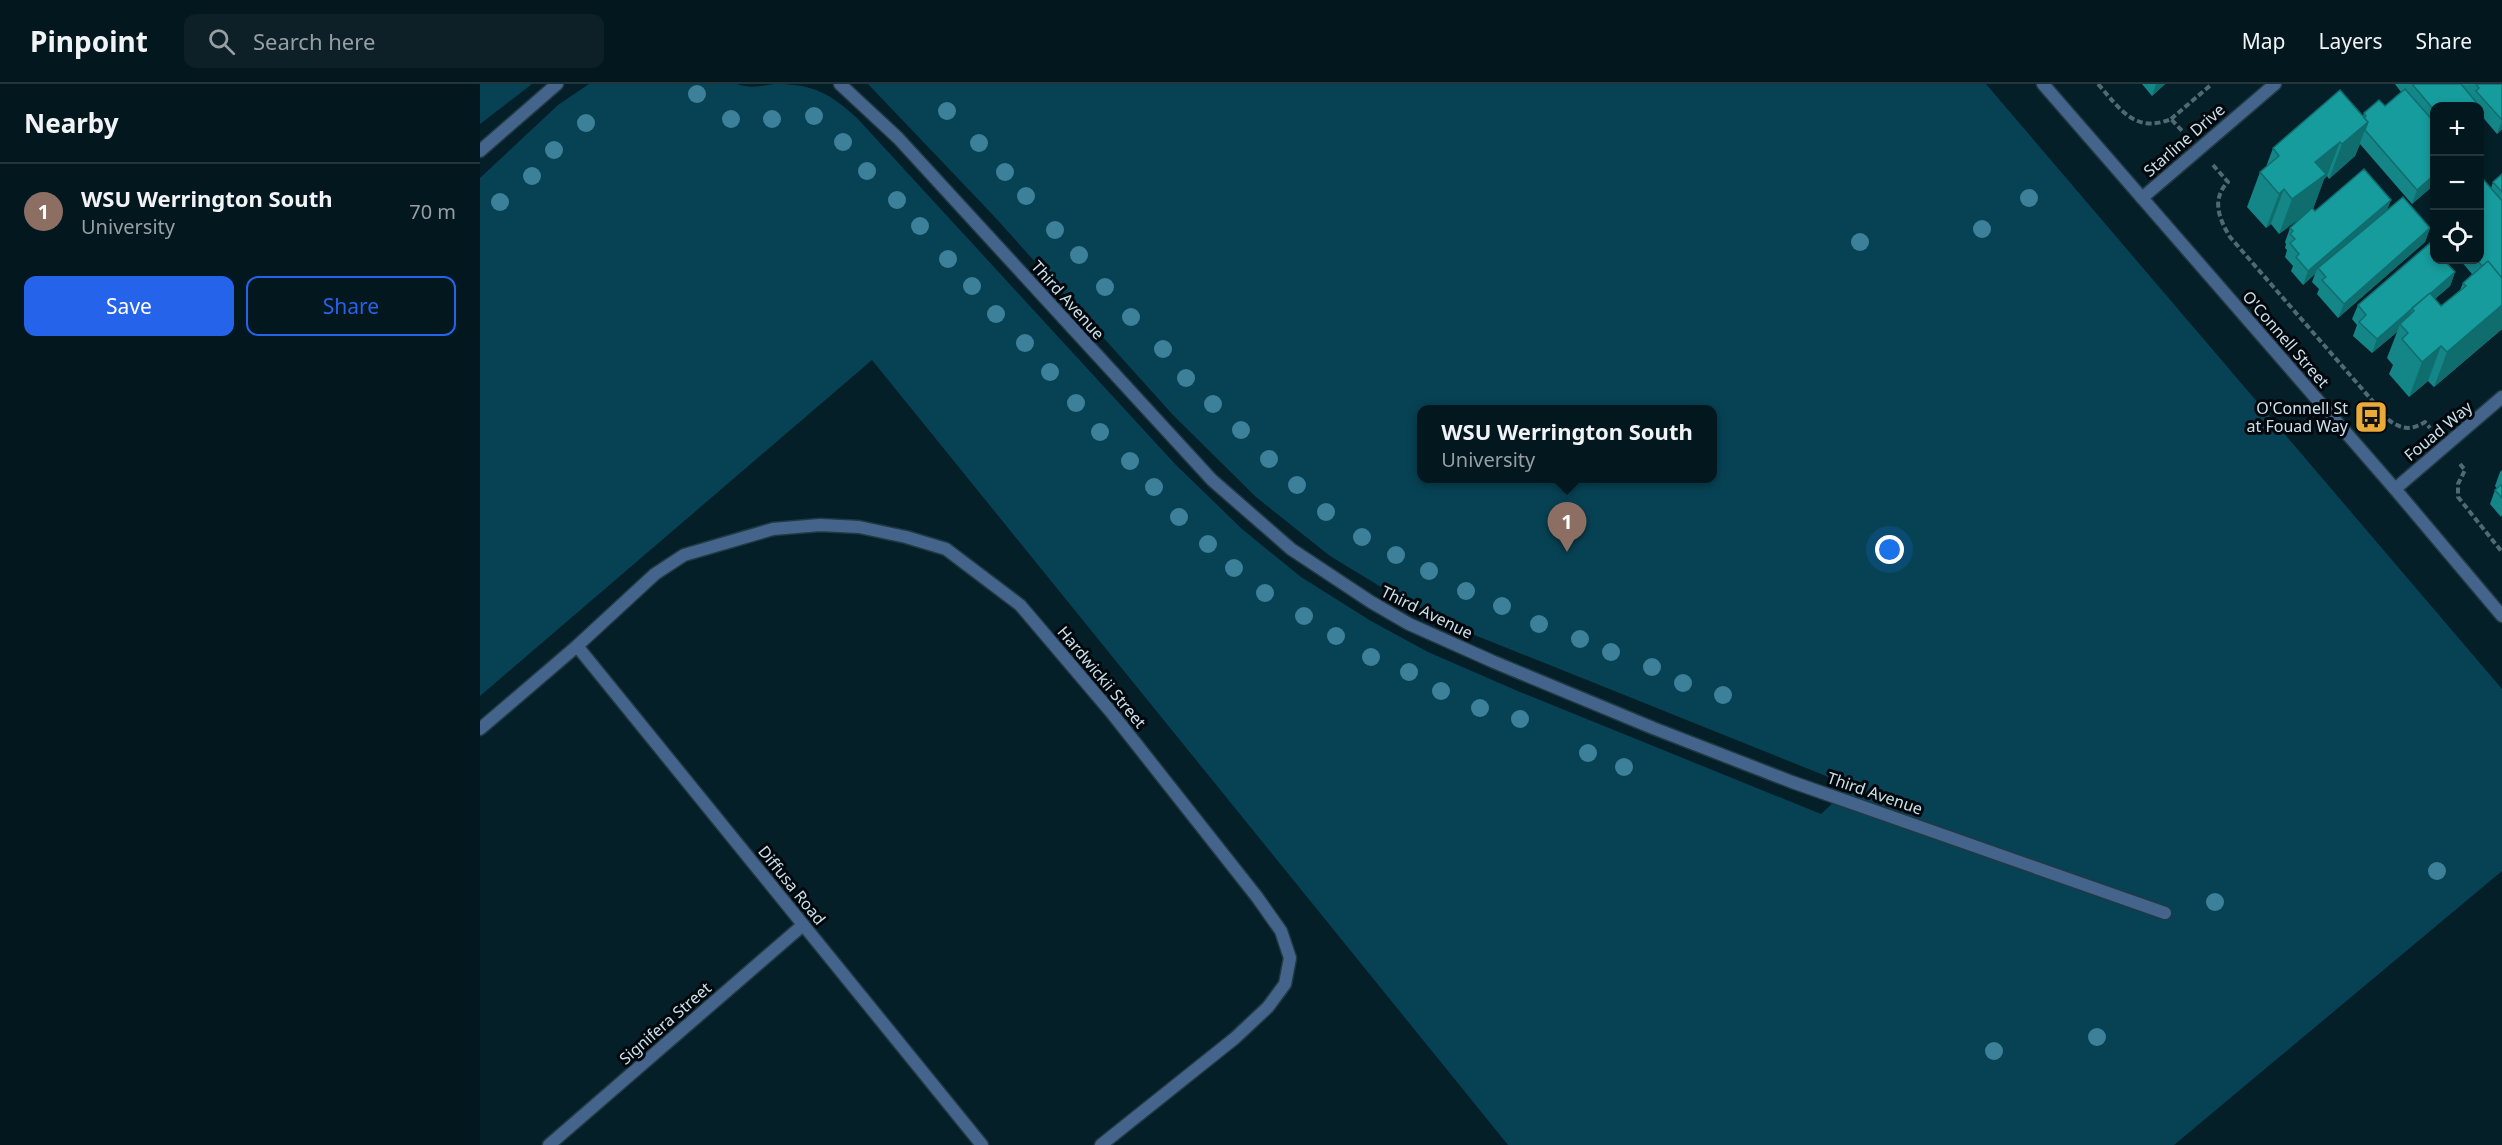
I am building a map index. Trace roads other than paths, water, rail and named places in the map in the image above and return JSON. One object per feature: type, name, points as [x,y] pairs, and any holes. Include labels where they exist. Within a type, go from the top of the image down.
[{"type":"street","points":[[480,151],[557,84]]},
{"type":"street","name":"Third Avenue","points":[[840,84],[898,138],[1212,480],[1291,549],[1341,584],[1409,624],[1663,732],[1792,782],[2165,913]]},
{"type":"street","name":"O'Connell Street","points":[[2043,84],[2395,489],[2502,616]]},
{"type":"street","name":"Starline Drive","points":[[2142,198],[2275,84]]},
{"type":"street","name":"Fouad Way","points":[[2395,489],[2502,398]]},
{"type":"street","name":"Hardwickii Street","points":[[480,729],[577,646],[656,574],[684,555],[773,529],[820,525],[859,527],[906,537],[946,549],[1020,605],[1111,712],[1257,897],[1281,931],[1290,958],[1285,984],[1268,1007],[1235,1038],[1101,1145]]},
{"type":"street","name":"Diffusa Road","points":[[577,646],[982,1145]]},
{"type":"street","name":"Signifera Street","points":[[549,1145],[803,925]]},
{"type":"place","name":"O'Connell St at Fouad Way","points":[[2371,417]]},
{"type":"place","name":"WSU Werrington South","points":[[1567,552]]}]
